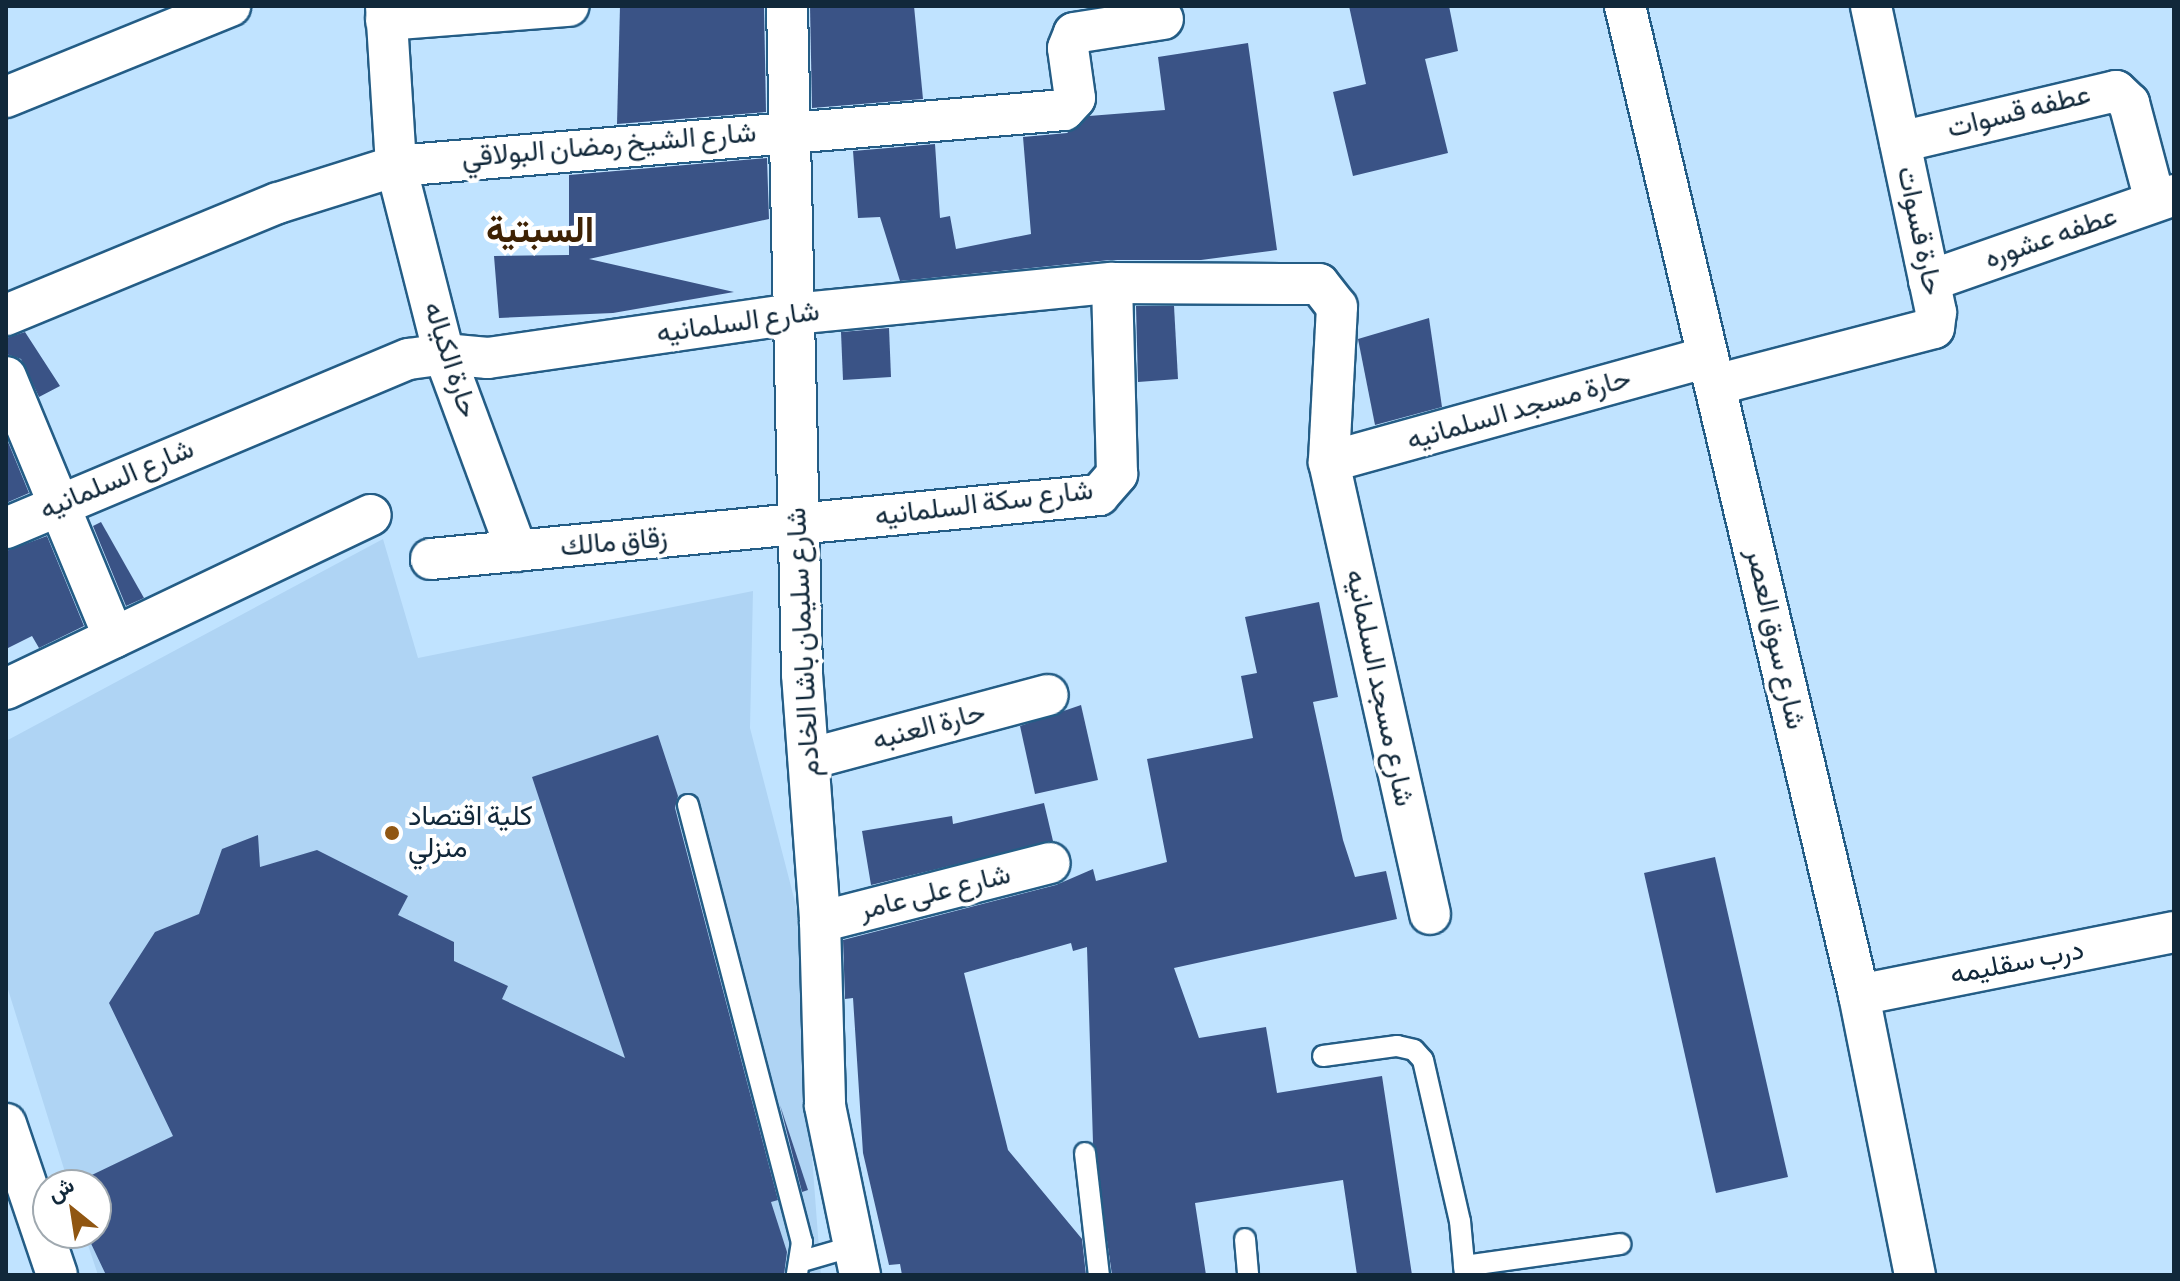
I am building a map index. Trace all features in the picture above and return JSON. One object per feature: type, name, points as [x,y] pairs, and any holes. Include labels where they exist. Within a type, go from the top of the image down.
[{"type":"street","points":[[6,97],[230,6]]},
{"type":"street","points":[[386,13],[568,6]]},
{"type":"street","name":"شارع سليمان باشا الخادم","points":[[787,6],[797,526],[820,922],[825,1106],[857,1260]]},
{"type":"street","name":"شارع سوق العصر","points":[[1625,6],[1859,995],[1915,1275]]},
{"type":"street","name":"حارة قسوات","points":[[1711,371],[1927,334],[1936,320],[1871,6]]},
{"type":"street","name":"حارة الكياله","points":[[386,13],[396,166],[444,354],[517,551]]},
{"type":"street","name":"شارع الشيخ رمضان البولاقي","points":[[6,315],[278,203],[396,166],[789,129],[1064,110],[1075,98],[1068,48],[1074,33],[1163,19]]},
{"type":"street","name":"عطفه قسوات","points":[[1900,142],[2116,91],[2129,103],[2164,198]]},
{"type":"street","name":"عطفه عشوره","points":[[1929,281],[2164,198]]},
{"type":"street","name":"شارع السلمانيه","points":[[6,528],[374,370],[444,354],[488,358],[793,314],[1112,283],[1299,282],[1329,292],[1337,307],[1329,462]]},
{"type":"street","name":"شارع سكة السلمانيه","points":[[797,526],[1084,497],[1111,486],[1118,459],[1112,283]]},
{"type":"street","name":"حارة مسجد السلمانيه","points":[[1329,462],[1711,371]]},
{"type":"street","points":[[6,377],[114,638]]},
{"type":"street","name":"شارع مسجد السلمانيه","points":[[1329,462],[1430,914]]},
{"type":"street","points":[[6,689],[371,515]]},
{"type":"street","name":"زقاق مالك","points":[[431,559],[797,526]]},
{"type":"street","name":"حارة العنبه","points":[[809,759],[1048,695]]},
{"type":"street","name":"شارع على عامر","points":[[820,922],[1050,863]]},
{"type":"street","name":"درب سقليمه","points":[[1859,995],[2174,932]]},
{"type":"street","points":[[6,1124],[57,1275]]},
{"type":"lane","points":[[688,805],[802,1242],[800,1268],[857,1260]]},
{"type":"lane","points":[[1323,1056],[1397,1046],[1414,1050],[1423,1060],[1452,1179],[1464,1271],[1620,1244]]},
{"type":"lane","points":[[1085,1153],[1099,1275]]},
{"type":"lane","points":[[1245,1239],[1248,1275]]},
{"type":"shaded area","name":"كلية اقتصاد منزلي","points":[[383,539],[418,658],[753,591],[750,728],[801,925],[804,1051],[821,1275],[98,1275],[89,1249],[112,1249],[112,1169],[64,1169],[6,983],[6,741]]},
{"type":"building","points":[[620,6],[764,6],[766,112],[617,124]]},
{"type":"building","points":[[810,6],[914,6],[923,99],[812,108]]},
{"type":"building","points":[[1349,6],[1449,6],[1458,51],[1425,59],[1448,153],[1353,176],[1333,92],[1366,84]]},
{"type":"building","points":[[1248,43],[1277,250],[1201,260],[1110,260],[900,281],[880,217],[858,218],[853,151],[935,144],[940,218],[950,216],[956,249],[1031,234],[1023,137],[1067,133],[1089,116],[1165,110],[1158,57]]},
{"type":"building","points":[[767,158],[769,219],[589,259],[734,292],[613,313],[499,318],[494,256],[569,255],[569,175]]},
{"type":"building","points":[[1136,306],[1174,306],[1178,379],[1138,382]]},
{"type":"building","points":[[1429,318],[1442,407],[1375,425],[1358,339]]},
{"type":"building","points":[[889,328],[891,377],[843,380],[841,332]]},
{"type":"building","points":[[25,332],[60,386],[39,397],[21,359],[6,354],[6,338]]},
{"type":"building","points":[[6,437],[29,493],[6,503]]},
{"type":"building","points":[[101,522],[144,598],[126,606],[93,526]]},
{"type":"building","points":[[47,536],[84,626],[39,648],[32,636],[6,649],[6,551]]},
{"type":"building","points":[[1319,602],[1338,697],[1313,702],[1343,840],[1355,877],[1386,871],[1397,919],[1174,968],[1199,1038],[1266,1027],[1277,1093],[1382,1076],[1412,1275],[1357,1275],[1343,1180],[1195,1203],[1206,1275],[1112,1275],[1093,1143],[1087,947],[1073,951],[1071,943],[964,973],[1008,1150],[1082,1239],[1086,1275],[902,1275],[900,1264],[889,1265],[863,1153],[853,998],[845,999],[843,940],[1056,885],[1093,869],[1096,881],[1167,862],[1147,759],[1253,738],[1241,676],[1257,673],[1245,617]]},
{"type":"building","points":[[1081,705],[1098,780],[1035,794],[1020,726]]},
{"type":"building","points":[[658,735],[678,796],[675,808],[778,1200],[771,1202],[787,1252],[784,1275],[106,1275],[94,1249],[112,1249],[112,1169],[104,1169],[173,1136],[109,1003],[155,932],[199,914],[222,849],[258,835],[260,867],[317,850],[408,896],[398,915],[454,942],[454,961],[508,986],[502,999],[625,1058],[532,777]]},
{"type":"building","points":[[1044,803],[1053,841],[871,885],[862,831],[952,816],[953,824]]},
{"type":"building","points":[[1715,857],[1788,1177],[1716,1193],[1644,873]]},
{"type":"building","points":[[780,1105],[808,1190],[802,1192]]},
{"type":"place","name":"كلية اقتصاد منزلي","points":[[392,833]]},
{"type":"district","name":"السبتية","points":[[540,232]]}]
